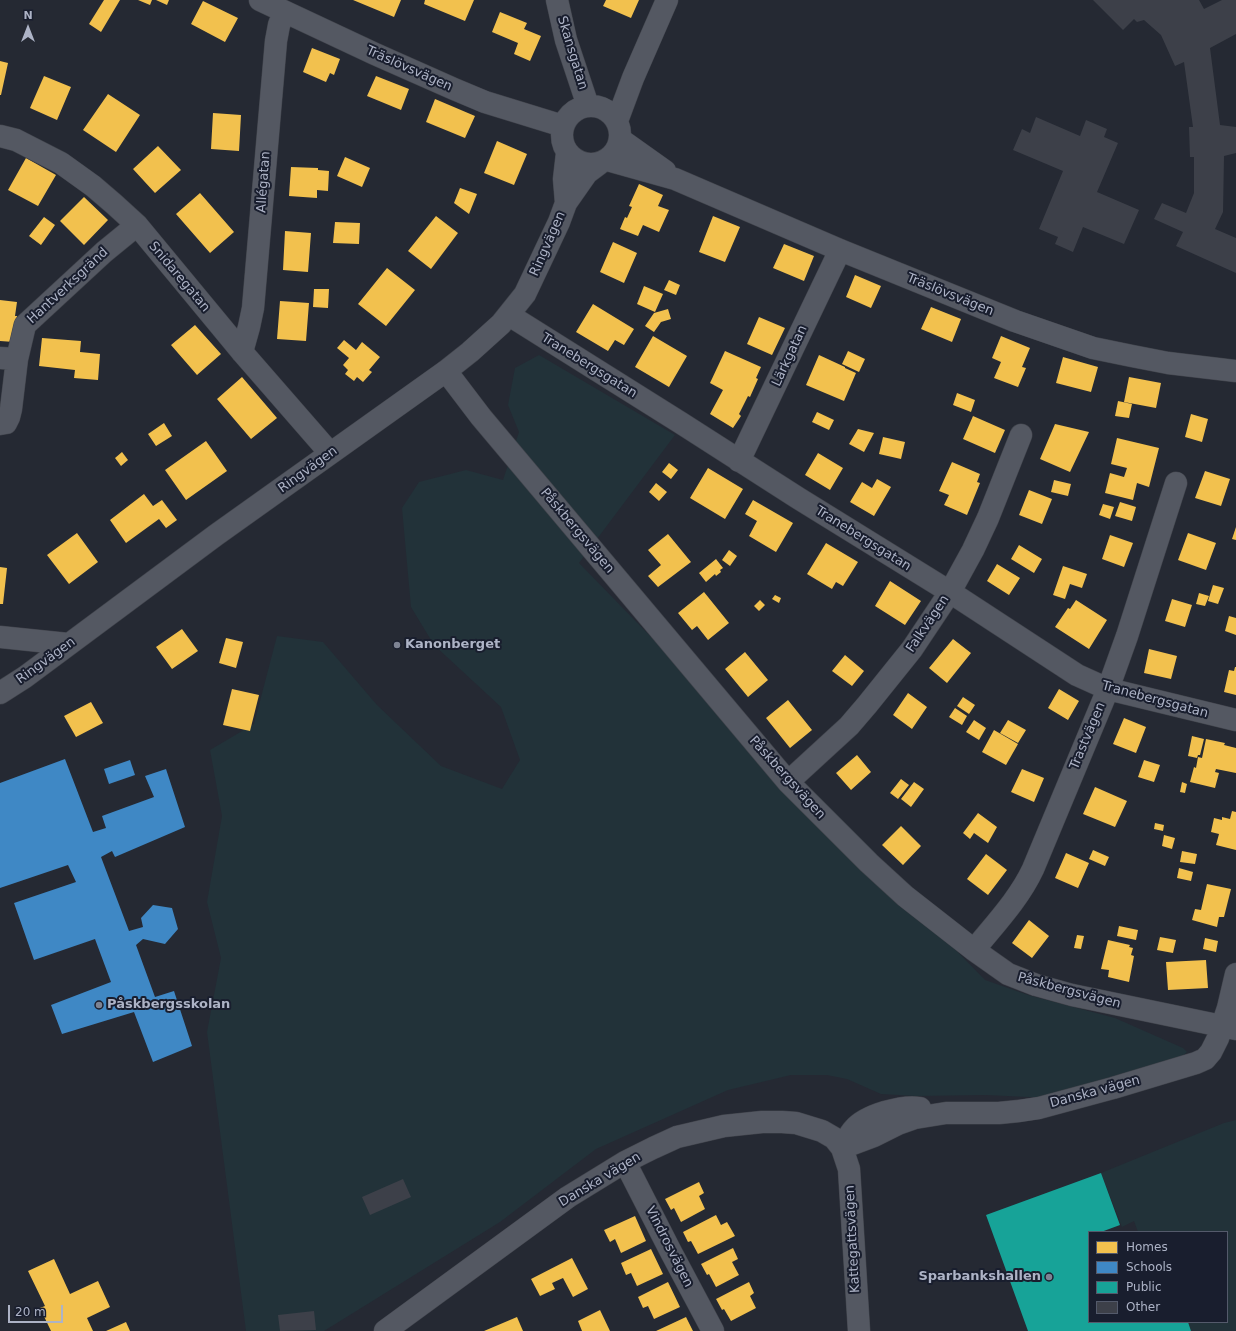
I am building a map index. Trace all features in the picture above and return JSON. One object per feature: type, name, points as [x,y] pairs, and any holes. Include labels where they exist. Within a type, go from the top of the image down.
[{"type":"street","name":"Träslövsvägen","points":[[260,0],[375,54],[485,102],[563,126]]},
{"type":"street","name":"Skansgatan","points":[[557,0],[566,40],[588,106]]},
{"type":"street","points":[[618,130],[608,111],[595,106],[588,106],[572,112],[567,118],[563,126],[562,143],[567,153],[577,162],[584,164],[603,162],[616,151],[618,130],[633,78],[667,0]]},
{"type":"street","name":"Allégatan","points":[[242,352],[253,308],[276,41],[279,25],[284,12]]},
{"type":"street","name":"Träslövsvägen","points":[[618,130],[675,179]]},
{"type":"street","name":"Snidaregatan","points":[[0,136],[16,140],[61,163],[104,195],[137,226],[242,352],[330,454]]},
{"type":"street","name":"Ringvägen","points":[[566,203],[564,179],[567,153]]},
{"type":"street","name":"Träslövsvägen","points":[[603,162],[675,179],[840,250],[1014,321],[1093,348],[1168,364],[1236,371]]},
{"type":"street","name":"Ringvägen","points":[[0,693],[25,677],[68,644],[446,371],[470,352],[501,324],[525,294],[566,203],[587,174],[603,162]]},
{"type":"street","name":"Hantverksgränd","points":[[0,424],[6,423],[11,409],[9,358],[25,325],[104,252],[137,226]]},
{"type":"street","name":"Lärkgatan","points":[[739,461],[840,250]]},
{"type":"street","name":"Tranebergsgatan","points":[[509,314],[739,461],[950,592],[1077,675],[1108,689],[1236,720]]},
{"type":"street","name":"Påskbergsvägen","points":[[446,371],[481,417],[788,782],[827,823],[905,896],[974,950],[1008,974],[1036,985],[1072,994],[1229,1028]]},
{"type":"street","name":"Falkvägen","points":[[788,782],[839,736],[867,705],[912,649],[950,592],[973,550],[988,518],[1021,435]]},
{"type":"street","name":"Trastvägen","points":[[974,950],[1019,894],[1026,882],[1108,689],[1127,636],[1176,482]]},
{"type":"street","points":[[0,637],[68,644]]},
{"type":"street","name":"Danska vägen","points":[[385,1331],[568,1197],[625,1162],[677,1137],[724,1126],[762,1122],[782,1122],[796,1123],[810,1127],[834,1138],[842,1148],[915,1118],[946,1113],[999,1113],[1039,1108],[1196,1063],[1205,1058],[1211,1052],[1218,1038],[1229,1028],[1228,1008],[1236,974]]},
{"type":"street","name":"Kattegattsvägen","points":[[842,1148],[849,1169],[859,1331]]},
{"type":"street","name":"Vindrosvägen","points":[[625,1162],[713,1331]]},
{"type":"shaded area","points":[[539,355],[675,435],[579,563],[985,980],[1028,995],[1115,1018],[1183,1048],[1187,1052],[1179,1059],[1050,1098],[986,1095],[916,1096],[881,1094],[847,1079],[827,1075],[791,1075],[728,1090],[596,1149],[500,1222],[324,1331],[246,1331],[207,1032],[221,958],[207,902],[222,816],[210,750],[254,724],[277,636],[323,642],[377,705],[441,766],[502,789],[520,760],[501,707],[434,645],[411,607],[402,508],[419,482],[466,470],[503,480],[519,432],[508,405],[515,368]]},
{"type":"shaded area","points":[[1236,1120],[1236,1331],[1191,1331],[1188,1323],[1228,1323],[1228,1231],[1138,1231],[1134,1221],[1122,1227],[1101,1173],[1224,1123]]},
{"type":"building: Homes","points":[[104,0],[120,0],[101,32],[89,24]]},
{"type":"building: Homes","points":[[138,0],[152,0],[150,5]]},
{"type":"building: Homes","points":[[156,0],[169,0],[167,5]]},
{"type":"building: Homes","points":[[353,0],[401,0],[394,17]]},
{"type":"building: Homes","points":[[425,0],[474,0],[465,21],[424,4]]},
{"type":"building: Homes","points":[[606,0],[639,0],[631,18],[603,6]]},
{"type":"building: Homes","points":[[203,1],[238,18],[225,42],[191,24]]},
{"type":"building: Homes","points":[[500,12],[527,23],[524,29],[541,36],[530,61],[514,54],[518,43],[492,32]]},
{"type":"building: Homes","points":[[312,48],[340,59],[334,75],[330,73],[326,82],[303,72]]},
{"type":"building: Homes","points":[[0,61],[8,63],[1,95],[0,95]]},
{"type":"building: Homes","points":[[44,76],[71,87],[57,120],[30,108]]},
{"type":"building: Homes","points":[[376,76],[409,89],[401,110],[367,96]]},
{"type":"building: Homes","points":[[108,94],[140,115],[116,152],[83,130]]},
{"type":"building: Homes","points":[[435,99],[475,116],[465,138],[426,122]]},
{"type":"building: Homes","points":[[213,113],[241,115],[239,151],[211,149]]},
{"type":"building: Homes","points":[[497,141],[527,154],[514,185],[484,173]]},
{"type":"building: Homes","points":[[158,146],[181,170],[155,193],[133,169]]},
{"type":"building: Homes","points":[[345,157],[370,168],[362,187],[337,176]]},
{"type":"building: Homes","points":[[26,158],[56,175],[38,206],[8,190]]},
{"type":"building: Homes","points":[[291,167],[318,168],[318,170],[329,171],[328,191],[317,190],[317,198],[289,196]]},
{"type":"building: Homes","points":[[639,184],[663,195],[658,206],[669,210],[659,232],[643,225],[638,236],[620,229],[625,217],[627,218],[632,207],[629,206]]},
{"type":"building: Homes","points":[[460,188],[477,194],[469,214],[454,203]]},
{"type":"building: Homes","points":[[200,193],[234,232],[210,253],[176,214]]},
{"type":"building: Homes","points":[[84,197],[108,220],[84,245],[60,221]]},
{"type":"building: Homes","points":[[436,216],[458,233],[431,269],[408,251]]},
{"type":"building: Homes","points":[[713,216],[740,227],[725,262],[699,252]]},
{"type":"building: Homes","points":[[44,217],[55,225],[41,245],[29,236]]},
{"type":"building: Homes","points":[[335,222],[360,223],[359,244],[333,243]]},
{"type":"building: Homes","points":[[285,231],[311,233],[308,272],[283,270]]},
{"type":"building: Homes","points":[[613,242],[637,253],[624,283],[600,272]]},
{"type":"building: Homes","points":[[784,244],[814,256],[804,281],[773,268]]},
{"type":"building: Homes","points":[[387,268],[415,290],[386,326],[358,304]]},
{"type":"building: Homes","points":[[855,275],[881,286],[871,308],[846,297]]},
{"type":"building: Homes","points":[[669,280],[680,285],[676,295],[664,290]]},
{"type":"building: Homes","points":[[644,286],[663,294],[655,312],[637,304]]},
{"type":"building: Homes","points":[[314,289],[329,289],[328,308],[313,307]]},
{"type":"building: Homes","points":[[0,300],[17,302],[14,342],[0,341]]},
{"type":"building: Homes","points":[[280,301],[309,303],[306,341],[277,339]]},
{"type":"building: Homes","points":[[593,304],[634,329],[624,345],[615,340],[608,351],[576,332]]},
{"type":"building: Homes","points":[[931,307],[961,319],[952,342],[921,329]]},
{"type":"building: Homes","points":[[668,309],[671,319],[661,322],[654,332],[645,326],[654,313]]},
{"type":"building: Homes","points":[[759,317],[785,328],[772,355],[747,344]]},
{"type":"building: Homes","points":[[195,325],[221,354],[197,375],[171,345]]},
{"type":"building: Homes","points":[[653,336],[687,356],[669,387],[635,367]]},
{"type":"building: Homes","points":[[1001,336],[1030,348],[1022,367],[1026,368],[1018,387],[994,378],[1001,362],[992,358]]},
{"type":"building: Homes","points":[[42,338],[81,341],[80,352],[100,354],[98,380],[74,378],[75,370],[39,366]]},
{"type":"building: Homes","points":[[344,340],[356,350],[362,342],[380,357],[369,370],[372,372],[363,382],[357,377],[354,381],[345,374],[348,370],[343,365],[349,358],[337,348]]},
{"type":"building: Homes","points":[[725,351],[761,367],[756,378],[758,379],[750,397],[748,396],[739,414],[741,416],[733,428],[710,414],[723,390],[710,383]]},
{"type":"building: Homes","points":[[848,351],[865,359],[859,372],[842,364]]},
{"type":"building: Homes","points":[[819,355],[856,373],[844,401],[806,385]]},
{"type":"building: Homes","points":[[1063,357],[1098,367],[1091,392],[1056,383]]},
{"type":"building: Homes","points":[[242,377],[277,418],[251,439],[217,399]]},
{"type":"building: Homes","points":[[1129,377],[1161,383],[1156,408],[1124,402]]},
{"type":"building: Homes","points":[[957,393],[975,400],[971,412],[953,405]]},
{"type":"building: Homes","points":[[1118,401],[1132,404],[1129,418],[1115,416]]},
{"type":"building: Homes","points":[[817,412],[834,420],[829,430],[812,422]]},
{"type":"building: Homes","points":[[1191,414],[1208,419],[1202,442],[1185,437]]},
{"type":"building: Homes","points":[[973,416],[1005,430],[995,453],[963,439]]},
{"type":"building: Homes","points":[[164,423],[172,436],[156,446],[148,434]]},
{"type":"building: Homes","points":[[1055,424],[1089,432],[1070,472],[1040,459]]},
{"type":"building: Homes","points":[[858,429],[874,433],[864,452],[849,444]]},
{"type":"building: Homes","points":[[883,437],[905,442],[901,459],[879,454]]},
{"type":"building: Homes","points":[[1117,438],[1159,448],[1149,487],[1137,483],[1133,500],[1105,493],[1110,473],[1124,477],[1127,468],[1111,464]]},
{"type":"building: Homes","points":[[206,441],[227,471],[186,500],[165,470]]},
{"type":"building: Homes","points":[[122,452],[128,460],[121,466],[115,458]]},
{"type":"building: Homes","points":[[818,453],[843,468],[830,490],[805,475]]},
{"type":"building: Homes","points":[[952,462],[980,474],[977,482],[980,483],[967,515],[944,505],[949,495],[939,491]]},
{"type":"building: Homes","points":[[669,463],[678,470],[671,479],[662,472]]},
{"type":"building: Homes","points":[[708,468],[743,489],[725,519],[690,498]]},
{"type":"building: Homes","points":[[1205,471],[1230,479],[1221,506],[1195,498]]},
{"type":"building: Homes","points":[[877,479],[891,487],[874,516],[850,502],[862,482],[872,488]]},
{"type":"building: Homes","points":[[1054,480],[1071,484],[1068,496],[1051,492]]},
{"type":"building: Homes","points":[[656,483],[667,492],[659,501],[649,492]]},
{"type":"building: Homes","points":[[1029,490],[1052,499],[1042,524],[1019,515]]},
{"type":"building: Homes","points":[[144,494],[153,506],[162,500],[177,520],[166,528],[159,519],[126,543],[110,520]]},
{"type":"building: Homes","points":[[753,500],[793,523],[776,552],[749,536],[757,521],[745,514]]},
{"type":"building: Homes","points":[[1120,502],[1136,507],[1132,521],[1115,516]]},
{"type":"building: Homes","points":[[1103,504],[1114,507],[1110,519],[1099,515]]},
{"type":"building: Homes","points":[[1236,527],[1236,540],[1232,539]]},
{"type":"building: Homes","points":[[77,533],[98,562],[69,584],[47,555]]},
{"type":"building: Homes","points":[[1188,533],[1216,543],[1206,570],[1178,560]]},
{"type":"building: Homes","points":[[668,534],[691,562],[658,587],[648,576],[661,565],[648,550]]},
{"type":"building: Homes","points":[[1110,535],[1133,543],[1124,567],[1102,559]]},
{"type":"building: Homes","points":[[826,543],[858,562],[843,586],[836,582],[832,589],[807,574]]},
{"type":"building: Homes","points":[[1019,545],[1042,559],[1034,573],[1011,559]]},
{"type":"building: Homes","points":[[729,550],[737,556],[730,566],[722,560]]},
{"type":"building: Homes","points":[[716,559],[723,568],[720,570],[721,572],[716,576],[715,574],[706,582],[699,573]]},
{"type":"building: Homes","points":[[997,564],[1020,578],[1009,595],[987,581]]},
{"type":"building: Homes","points":[[1063,566],[1087,574],[1082,588],[1070,584],[1065,599],[1053,595]]},
{"type":"building: Homes","points":[[0,567],[7,568],[3,604],[0,604]]},
{"type":"building: Homes","points":[[890,581],[921,601],[905,625],[875,606]]},
{"type":"building: Homes","points":[[1213,585],[1224,588],[1218,604],[1208,601]]},
{"type":"building: Homes","points":[[704,592],[729,623],[708,640],[697,626],[692,630],[678,613]]},
{"type":"building: Homes","points":[[1199,593],[1209,596],[1205,606],[1196,604]]},
{"type":"building: Homes","points":[[775,595],[781,598],[779,603],[772,599]]},
{"type":"building: Homes","points":[[1172,599],[1192,605],[1185,627],[1165,621]]},
{"type":"building: Homes","points":[[760,600],[765,605],[759,611],[754,606]]},
{"type":"building: Homes","points":[[1076,600],[1107,620],[1089,649],[1055,627],[1068,608],[1070,609]]},
{"type":"building: Homes","points":[[1229,616],[1236,618],[1236,635],[1225,631]]},
{"type":"building: Homes","points":[[182,629],[198,651],[172,669],[156,647]]},
{"type":"building: Homes","points":[[226,638],[243,642],[236,668],[219,663]]},
{"type":"building: Homes","points":[[953,639],[971,653],[947,683],[929,668]]},
{"type":"building: Homes","points":[[1149,649],[1177,656],[1171,679],[1144,673]]},
{"type":"building: Homes","points":[[745,652],[768,680],[748,697],[725,669]]},
{"type":"building: Homes","points":[[845,655],[864,671],[852,686],[832,671]]},
{"type":"building: Homes","points":[[1235,667],[1236,695],[1224,692],[1229,670],[1234,671]]},
{"type":"building: Homes","points":[[232,689],[259,695],[250,731],[223,725]]},
{"type":"building: Homes","points":[[1059,689],[1079,701],[1068,720],[1048,708]]},
{"type":"building: Homes","points":[[908,693],[927,707],[912,729],[893,715]]},
{"type":"building: Homes","points":[[963,697],[975,705],[969,714],[957,706]]},
{"type":"building: Homes","points":[[788,700],[812,730],[790,748],[766,718]]},
{"type":"building: Homes","points":[[91,702],[103,723],[76,737],[64,716]]},
{"type":"building: Homes","points":[[955,708],[967,716],[962,725],[949,717]]},
{"type":"building: Homes","points":[[1124,718],[1146,727],[1136,753],[1113,744]]},
{"type":"building: Homes","points":[[974,720],[986,728],[979,740],[966,732]]},
{"type":"building: Homes","points":[[1008,720],[1026,730],[1018,743],[1000,733]]},
{"type":"building: Homes","points":[[994,730],[1018,744],[1006,765],[982,752]]},
{"type":"building: Homes","points":[[1192,736],[1204,739],[1200,755],[1198,755],[1197,758],[1188,756]]},
{"type":"building: Homes","points":[[1206,739],[1225,743],[1224,745],[1236,748],[1236,773],[1216,769],[1215,772],[1219,773],[1215,788],[1190,782],[1194,767],[1196,768],[1198,757],[1202,758]]},
{"type":"building: Homes","points":[[857,755],[871,772],[851,790],[836,773]]},
{"type":"building: Homes","points":[[1144,760],[1160,765],[1154,782],[1138,777]]},
{"type":"building: Homes","points":[[1022,769],[1044,778],[1034,802],[1011,792]]},
{"type":"building: Homes","points":[[901,779],[909,785],[898,799],[890,793]]},
{"type":"building: Homes","points":[[914,782],[924,789],[911,807],[901,799]]},
{"type":"building: Homes","points":[[1182,782],[1187,784],[1185,793],[1180,792]]},
{"type":"building: Homes","points":[[1095,787],[1127,801],[1115,827],[1083,814]]},
{"type":"building: Homes","points":[[1232,811],[1236,812],[1236,850],[1216,845],[1219,834],[1211,832],[1214,818],[1222,820],[1222,817],[1230,819]]},
{"type":"building: Homes","points":[[978,813],[997,827],[988,843],[974,833],[970,839],[963,833]]},
{"type":"building: Homes","points":[[1155,823],[1164,825],[1163,831],[1154,829]]},
{"type":"building: Homes","points":[[901,826],[921,846],[903,865],[882,845]]},
{"type":"building: Homes","points":[[1164,835],[1175,838],[1172,849],[1162,846]]},
{"type":"building: Homes","points":[[1093,850],[1109,857],[1105,866],[1089,859]]},
{"type":"building: Homes","points":[[1182,851],[1197,854],[1195,864],[1180,862]]},
{"type":"building: Homes","points":[[1066,853],[1089,863],[1078,888],[1055,878]]},
{"type":"building: Homes","points":[[986,854],[1007,870],[988,895],[967,879]]},
{"type":"building: Homes","points":[[1179,868],[1193,872],[1191,881],[1177,878]]},
{"type":"building: Homes","points":[[1207,884],[1231,889],[1224,917],[1219,917],[1217,927],[1192,920],[1195,909],[1201,910]]},
{"type":"building: Homes","points":[[1029,920],[1049,936],[1032,958],[1012,943]]},
{"type":"building: Homes","points":[[1119,926],[1138,930],[1136,940],[1117,936]]},
{"type":"building: Homes","points":[[1077,935],[1084,936],[1081,949],[1074,948]]},
{"type":"building: Homes","points":[[1160,937],[1176,940],[1173,953],[1157,950]]},
{"type":"building: Homes","points":[[1205,938],[1218,941],[1216,952],[1203,949]]},
{"type":"building: Homes","points":[[1108,940],[1130,945],[1129,947],[1133,948],[1131,955],[1134,956],[1129,982],[1108,977],[1109,970],[1101,969]]},
{"type":"building: Homes","points":[[1206,960],[1208,988],[1168,990],[1166,962]]},
{"type":"building: Homes","points":[[699,1182],[704,1193],[699,1196],[705,1209],[681,1222],[674,1208],[671,1210],[665,1199]]},
{"type":"building: Homes","points":[[716,1215],[721,1225],[727,1222],[735,1236],[698,1254],[691,1241],[688,1242],[683,1232]]},
{"type":"building: Homes","points":[[635,1216],[646,1241],[621,1253],[615,1239],[610,1242],[604,1230]]},
{"type":"building: Homes","points":[[733,1248],[738,1259],[732,1262],[739,1275],[716,1287],[709,1274],[707,1275],[701,1264]]},
{"type":"building: Homes","points":[[651,1249],[663,1274],[637,1286],[631,1273],[626,1275],[621,1263]]},
{"type":"building: Homes","points":[[572,1258],[588,1289],[573,1297],[563,1278],[552,1283],[555,1289],[540,1296],[531,1279]]},
{"type":"building: Homes","points":[[54,1259],[70,1294],[98,1281],[110,1307],[87,1318],[93,1331],[51,1331],[40,1308],[45,1306],[28,1271]]},
{"type":"building: Homes","points":[[668,1282],[680,1307],[654,1319],[648,1306],[643,1308],[638,1297]]},
{"type":"building: Homes","points":[[749,1282],[754,1293],[750,1296],[756,1308],[731,1321],[724,1309],[722,1310],[716,1299]]},
{"type":"building: Homes","points":[[600,1310],[610,1331],[582,1331],[578,1321]]},
{"type":"building: Homes","points":[[517,1317],[523,1331],[484,1331]]},
{"type":"building: Homes","points":[[686,1317],[693,1331],[656,1331]]},
{"type":"building: Homes","points":[[126,1322],[130,1331],[106,1331]]},
{"type":"building: Schools","points":[[65,759],[93,832],[106,828],[102,816],[154,797],[145,776],[166,769],[185,827],[115,857],[112,851],[101,857],[129,931],[143,927],[141,918],[153,905],[172,908],[178,929],[165,944],[143,939],[136,945],[155,997],[174,991],[192,1046],[153,1062],[134,1012],[62,1034],[51,1005],[111,982],[95,939],[34,960],[14,903],[76,882],[68,865],[0,888],[0,783]]},
{"type":"building: Schools","points":[[130,760],[135,775],[109,784],[104,769]]},
{"type":"building: Public","name":"Sparbankshallen","points":[[1101,1173],[1120,1225],[1104,1231],[1088,1231],[1088,1323],[1188,1323],[1191,1331],[1028,1331],[986,1215]]},
{"type":"building: Other","points":[[1093,0],[1199,0],[1204,9],[1222,0],[1236,0],[1236,34],[1210,48],[1220,125],[1236,127],[1236,153],[1224,156],[1223,212],[1215,229],[1236,238],[1236,273],[1176,246],[1183,232],[1154,219],[1162,203],[1186,213],[1194,193],[1194,157],[1190,157],[1189,127],[1193,127],[1184,62],[1175,66],[1161,35],[1144,20],[1137,22],[1134,19],[1123,30]]},
{"type":"building: Other","points":[[1036,117],[1080,136],[1086,120],[1107,129],[1104,137],[1118,143],[1097,192],[1139,210],[1124,244],[1083,227],[1073,252],[1055,244],[1058,237],[1039,229],[1063,171],[1013,150],[1022,129],[1030,133]]},
{"type":"building: Other","points":[[403,1179],[411,1197],[370,1215],[362,1197]]},
{"type":"building: Other","points":[[314,1311],[316,1330],[280,1331],[278,1315]]},
{"type":"place","name":"Kanonberget","points":[[397,645]]},
{"type":"place","name":"Påskbergsskolan","points":[[99,1005]]},
{"type":"place","name":"Sparbankshallen","points":[[1049,1277]]}]
